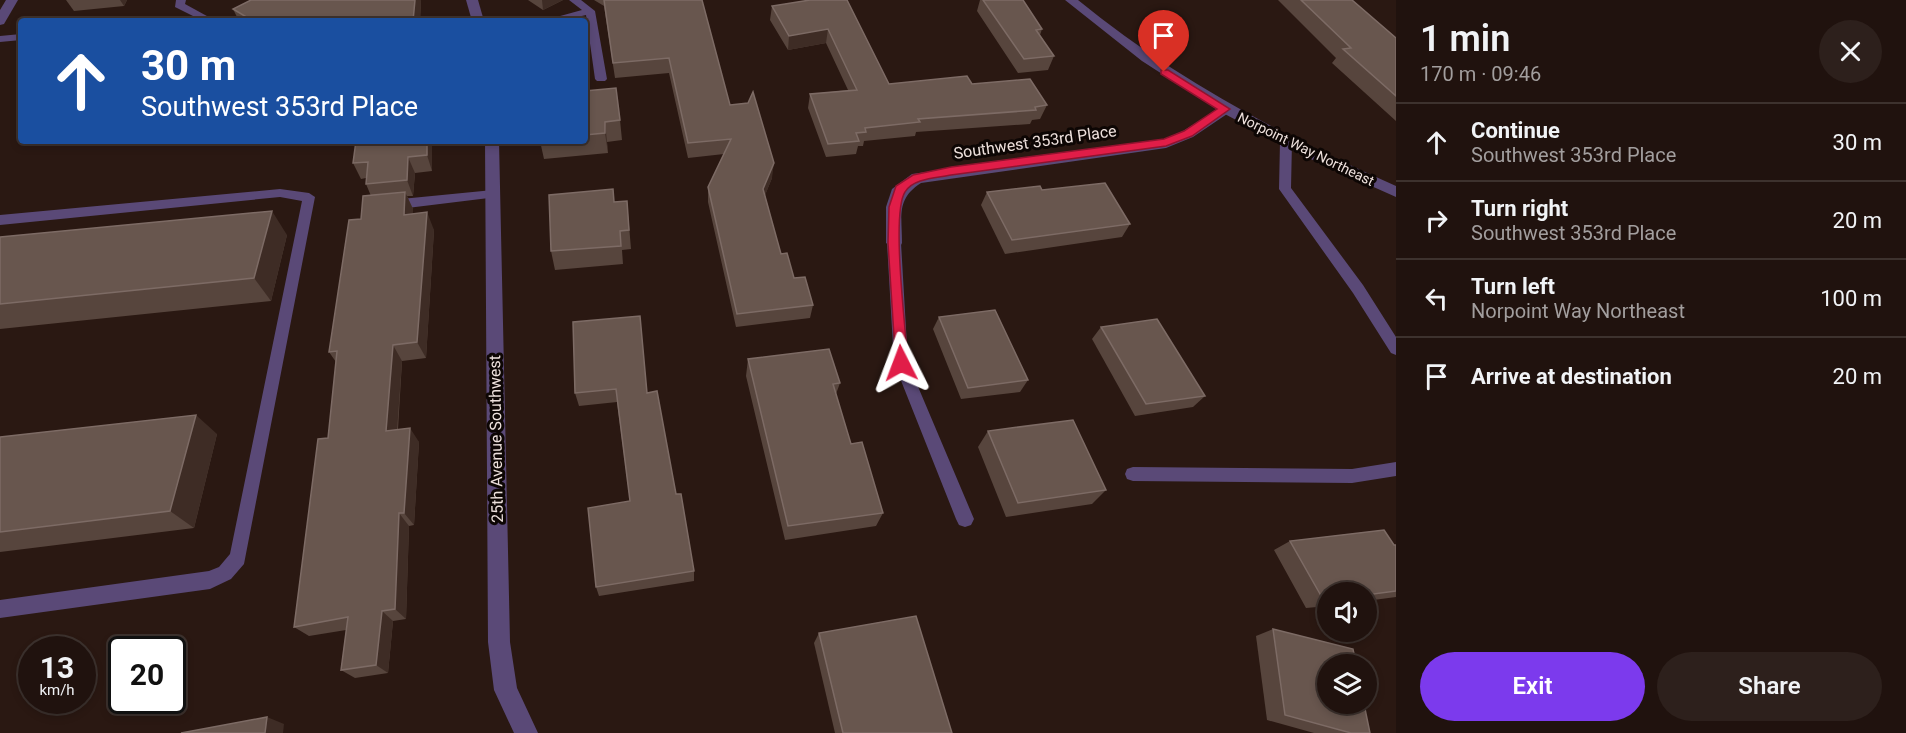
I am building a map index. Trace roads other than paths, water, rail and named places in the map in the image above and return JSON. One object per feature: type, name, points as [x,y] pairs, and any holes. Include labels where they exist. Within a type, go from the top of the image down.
[{"type":"street","points":[[0,21],[12,0]]},
{"type":"street","points":[[472,0],[477,18]]},
{"type":"street","name":"Norpoint Way Northeast","points":[[1071,0],[1116,39],[1225,109],[1286,142],[1396,192]]},
{"type":"street","name":"Southwest 353rd Place","points":[[894,243],[894,207],[900,189],[917,178],[1166,142],[1188,134],[1225,109]]},
{"type":"street","name":"25th Avenue Southwest","points":[[492,144],[499,642],[506,690],[526,733]]},
{"type":"lane","points":[[181,0],[179,5],[205,18]]},
{"type":"lane","points":[[574,0],[590,11],[601,79]]},
{"type":"lane","points":[[560,18],[590,11]]},
{"type":"lane","points":[[0,39],[18,37]]},
{"type":"lane","points":[[1286,142],[1285,189],[1358,289],[1396,349]]},
{"type":"lane","points":[[0,220],[280,193],[309,197],[238,558],[225,573],[210,580],[0,609]]},
{"type":"lane","points":[[382,206],[493,194]]},
{"type":"lane","points":[[894,243],[901,363],[965,519]]},
{"type":"lane","points":[[1133,474],[1352,476],[1396,469]]}]
